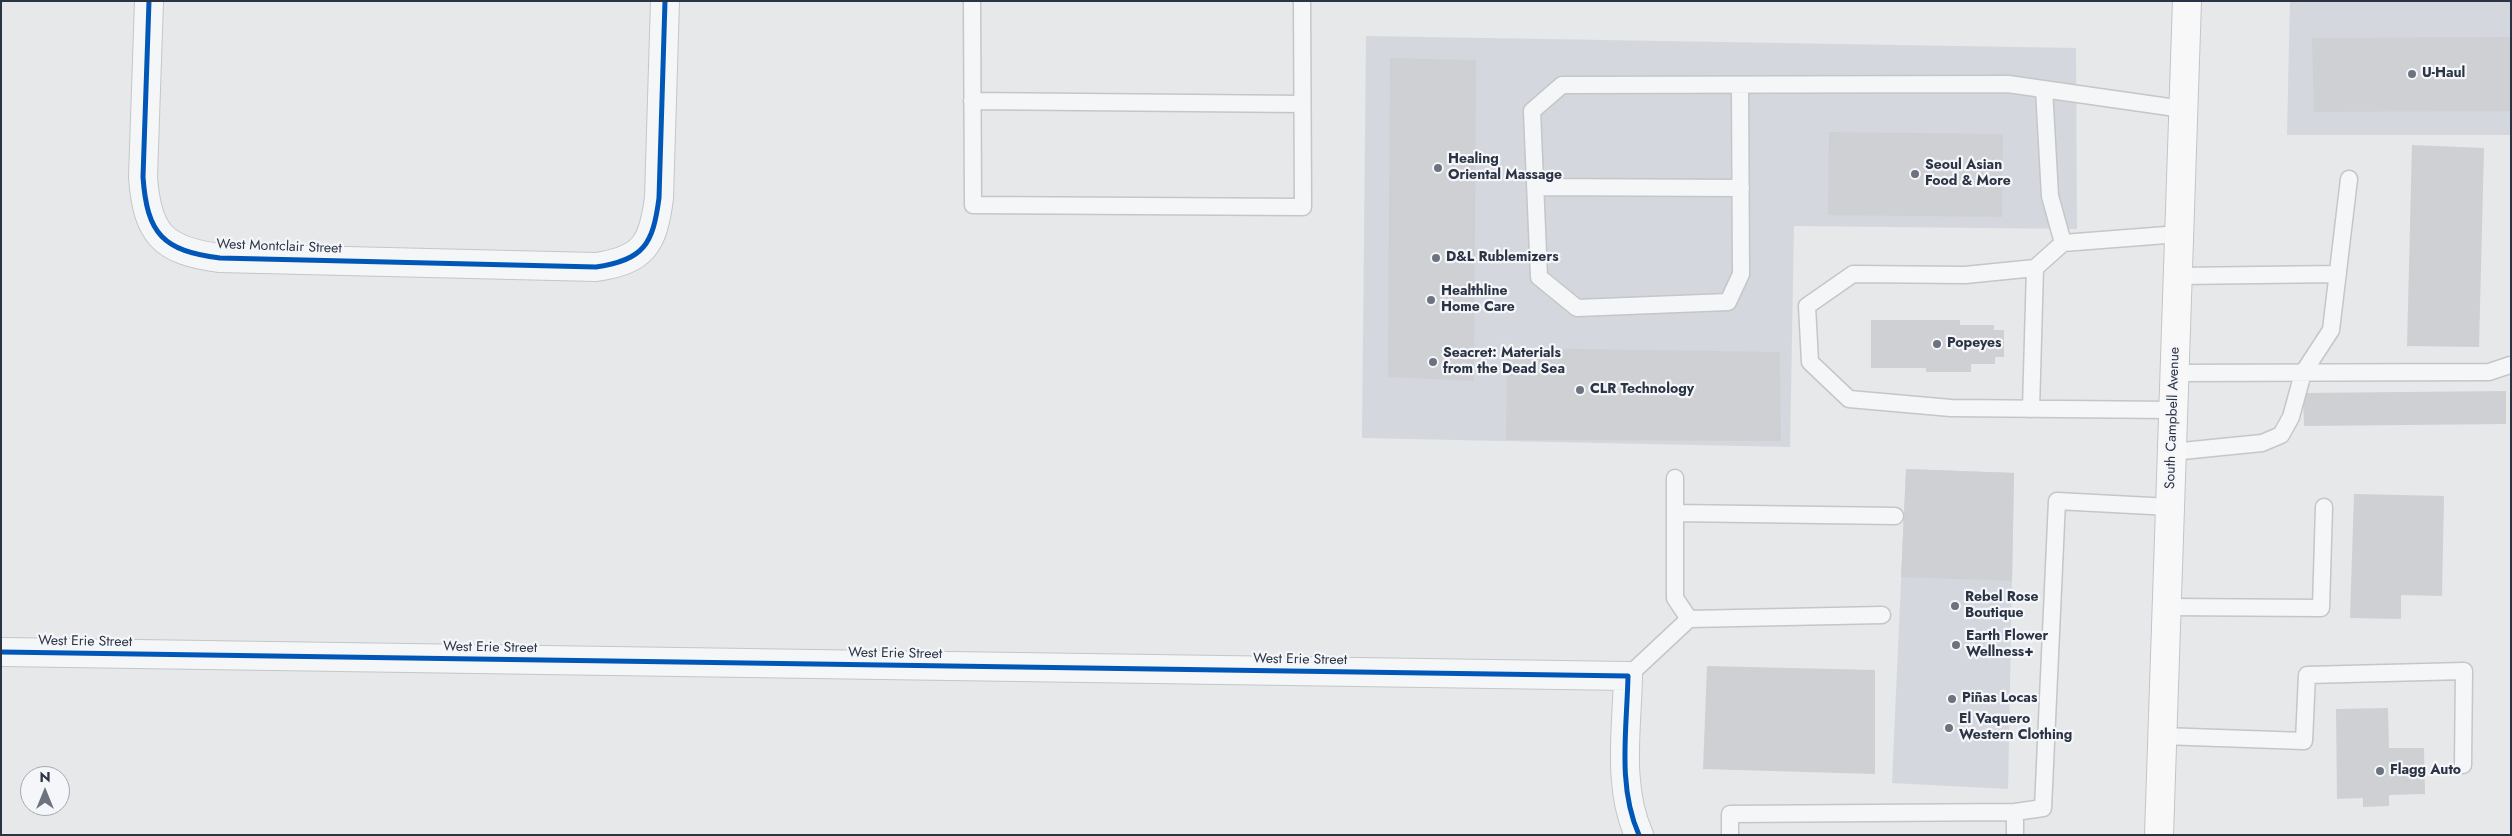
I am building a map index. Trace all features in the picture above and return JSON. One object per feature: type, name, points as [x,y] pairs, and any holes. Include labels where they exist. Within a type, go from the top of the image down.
[{"type":"main road","name":"South Campbell Avenue","points":[[2159,835],[2187,1]]},
{"type":"street","name":"West Montclair Street","points":[[149,1],[143,177],[145,202],[148,214],[158,233],[174,246],[196,255],[220,258],[596,267],[622,263],[638,254],[650,236],[656,220],[659,198],[665,1]]},
{"type":"street","name":"West Erie Street","points":[[1,652],[1628,676]]},
{"type":"street","points":[[1628,676],[1625,784],[1630,816],[1639,835]]},
{"type":"lane","points":[[972,1],[972,205],[1303,207],[1302,1]]},
{"type":"lane","points":[[1740,85],[1741,274],[1728,302],[1577,308],[1539,277],[1532,111],[1562,85],[2008,84],[2184,109]]},
{"type":"lane","points":[[2044,89],[2050,196],[2063,244]]},
{"type":"lane","points":[[972,101],[1302,104]]},
{"type":"lane","points":[[2172,452],[2262,443],[2281,435],[2292,417],[2304,373],[2331,330],[2349,179]]},
{"type":"lane","points":[[1535,187],[1741,188]]},
{"type":"lane","points":[[2173,410],[1951,408],[1849,399],[1810,362],[1807,306],[1853,274],[1965,275],[2035,268],[2063,244],[2179,234]]},
{"type":"lane","points":[[2031,409],[2035,268]]},
{"type":"lane","points":[[2178,276],[2338,274]]},
{"type":"lane","points":[[2174,373],[2489,372],[2510,366]]},
{"type":"lane","points":[[1675,478],[1675,598],[1689,620]]},
{"type":"lane","points":[[1730,835],[1730,814],[2014,812],[2043,808],[2057,501],[2170,507]]},
{"type":"lane","points":[[2167,608],[2321,608],[2324,507]]},
{"type":"lane","points":[[1675,513],[1894,516]]},
{"type":"lane","points":[[1628,676],[1689,620],[1882,615]]},
{"type":"lane","points":[[2162,736],[2304,741],[2307,675],[2464,671],[2463,765]]},
{"type":"lane","points":[[2014,812],[2015,835]]},
{"type":"shaded area","points":[[2290,1],[2511,1],[2511,135],[2287,135]]},
{"type":"shaded area","points":[[1366,36],[2076,48],[2077,229],[1794,226],[1790,447],[1362,438]]},
{"type":"shaded area","points":[[1906,469],[2014,473],[2008,789],[1892,783]]},
{"type":"building","name":"U-Haul","points":[[2511,37],[2511,111],[2314,112],[2312,38]]},
{"type":"building","points":[[1390,58],[1476,60],[1474,381],[1388,377]]},
{"type":"building","name":"Seoul Asian Food & More","points":[[1829,132],[2003,134],[2002,217],[1828,215]]},
{"type":"building","points":[[2412,145],[2484,148],[2479,347],[2407,346]]},
{"type":"building","name":"Popeyes","points":[[1871,320],[1960,320],[1960,325],[1994,325],[1994,330],[2004,330],[2004,357],[1995,357],[1995,364],[1971,364],[1971,372],[1926,372],[1926,368],[1871,368]]},
{"type":"building","points":[[1507,348],[1780,352],[1781,441],[1506,440]]},
{"type":"building","points":[[2506,391],[2506,424],[2304,426],[2303,393]]},
{"type":"building","points":[[1906,469],[2014,473],[2012,581],[1901,577]]},
{"type":"building","points":[[2354,494],[2444,496],[2442,596],[2401,595],[2401,619],[2350,618]]},
{"type":"building","points":[[1707,666],[1875,670],[1875,774],[1703,769]]},
{"type":"building","name":"Flagg Auto","points":[[2388,708],[2389,748],[2424,748],[2425,794],[2389,795],[2389,806],[2363,807],[2363,798],[2337,799],[2336,709]]},
{"type":"cycle path","points":[[149,1],[143,177],[145,197],[154,226],[172,244],[200,255],[220,258],[596,267],[625,260],[635,254],[649,238],[657,214],[665,1]]},
{"type":"cycle path","points":[[1,652],[1628,676],[1625,736],[1626,777],[1632,816],[1639,835]]},
{"type":"place","name":"U-Haul","points":[[2412,74]]},
{"type":"place","name":"Healing Oriental Massage","points":[[1438,168]]},
{"type":"place","name":"Seoul Asian Food & More","points":[[1915,174]]},
{"type":"place","name":"D&L Rublemizers","points":[[1436,258]]},
{"type":"place","name":"Healthline Home Care","points":[[1431,300]]},
{"type":"place","name":"Popeyes","points":[[1937,344]]},
{"type":"place","name":"Seacret: Materials from the Dead Sea","points":[[1433,362]]},
{"type":"place","name":"CLR Technology","points":[[1580,390]]},
{"type":"place","name":"Rebel Rose Boutique","points":[[1955,606]]},
{"type":"place","name":"Earth Flower Wellness+","points":[[1956,645]]},
{"type":"place","name":"Piñas Locas","points":[[1952,699]]},
{"type":"place","name":"El Vaquero Western Clothing","points":[[1949,728]]},
{"type":"place","name":"Flagg Auto","points":[[2380,771]]}]
